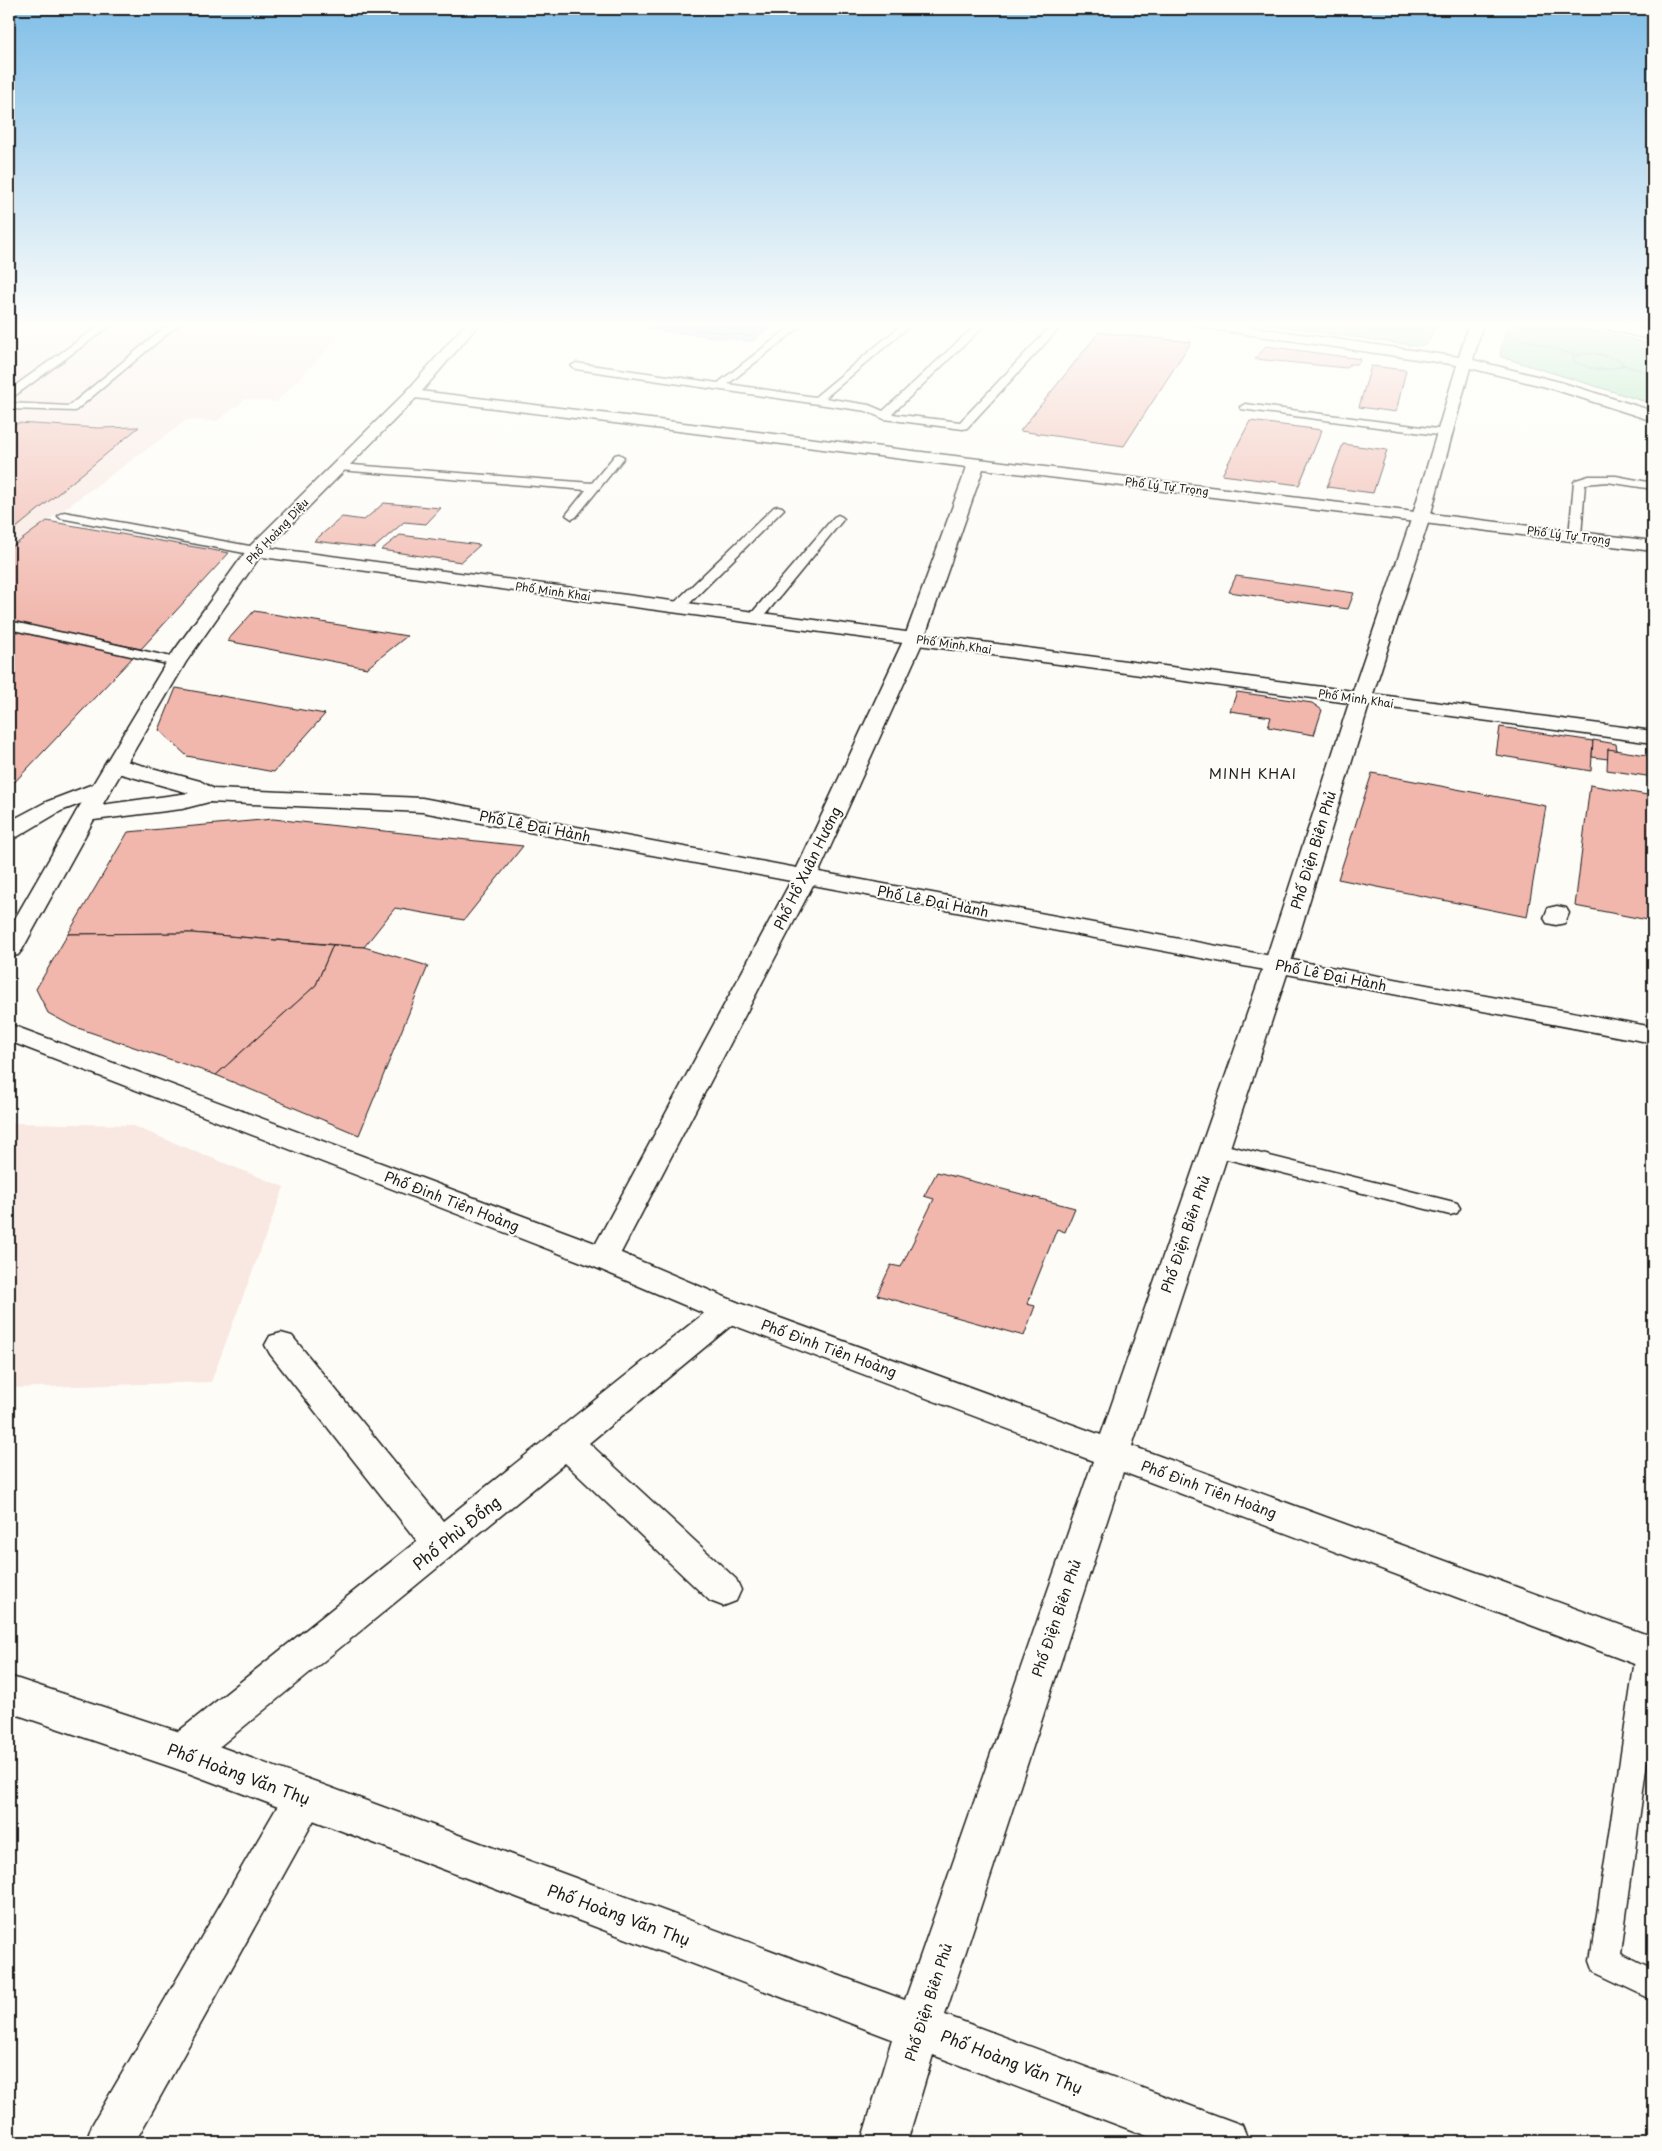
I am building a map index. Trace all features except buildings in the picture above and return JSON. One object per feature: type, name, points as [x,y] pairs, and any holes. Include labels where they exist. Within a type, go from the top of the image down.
[{"type":"street","name":"Phố Hoàng Diệu","points":[[9,950],[101,788],[116,766],[176,662],[255,551],[382,423]]},
{"type":"street","name":"Phố Lý Tự Trọng","points":[[653,423],[1653,546]]},
{"type":"street","name":"Phố Điện Biên Phủ","points":[[884,2142],[919,2026],[1277,964],[1361,698],[1421,517],[1446,423]]},
{"type":"street","name":"Phố Hồ Xuân Hương","points":[[603,1258],[805,877],[914,639],[977,463]]},
{"type":"street","name":"Phố Minh Khai","points":[[255,551],[1653,737]]},
{"type":"street","name":"Phố Lê Đại Hành","points":[[116,766],[192,786],[209,795]]},
{"type":"street","points":[[9,832],[30,817],[60,802],[101,788]]},
{"type":"street","name":"Phố Lê Đại Hành","points":[[86,814],[182,802],[209,795],[422,805],[1653,1035]]},
{"type":"street","name":"Phố Đinh Tiên Hoàng","points":[[9,1032],[603,1258],[728,1311],[1651,1654]]},
{"type":"street","name":"Phố Phù Đổng","points":[[183,1752],[728,1311]]},
{"type":"street","points":[[281,1345],[440,1544]]},
{"type":"street","points":[[566,1442],[723,1590]]},
{"type":"street","name":"Phố Hoàng Văn Thụ","points":[[9,1694],[183,1752],[1225,2142]]},
{"type":"street","points":[[109,2142],[305,1797]]},
{"type":"lane","points":[[942,423],[963,426],[965,423]]},
{"type":"lane","points":[[1375,423],[1444,432]]},
{"type":"lane","points":[[572,516],[619,457]]},
{"type":"lane","points":[[338,467],[595,487]]},
{"type":"lane","points":[[1575,536],[1580,482],[1588,479],[1599,479],[1653,486]]},
{"type":"lane","points":[[677,608],[778,509]]},
{"type":"lane","points":[[64,516],[255,551]]},
{"type":"lane","points":[[755,618],[838,519]]},
{"type":"lane","points":[[9,625],[176,662]]},
{"type":"lane","points":[[1214,1149],[1450,1208]]},
{"type":"lane","points":[[1651,1654],[1605,1961],[1653,1985]]},
{"type":"shaded area","points":[[9,423],[182,423],[9,549]]},
{"type":"shaded area","points":[[9,1123],[130,1125],[284,1187],[211,1382],[9,1388]]},
{"type":"district","name":"MINH KHAI","points":[[1253,773]]}]
